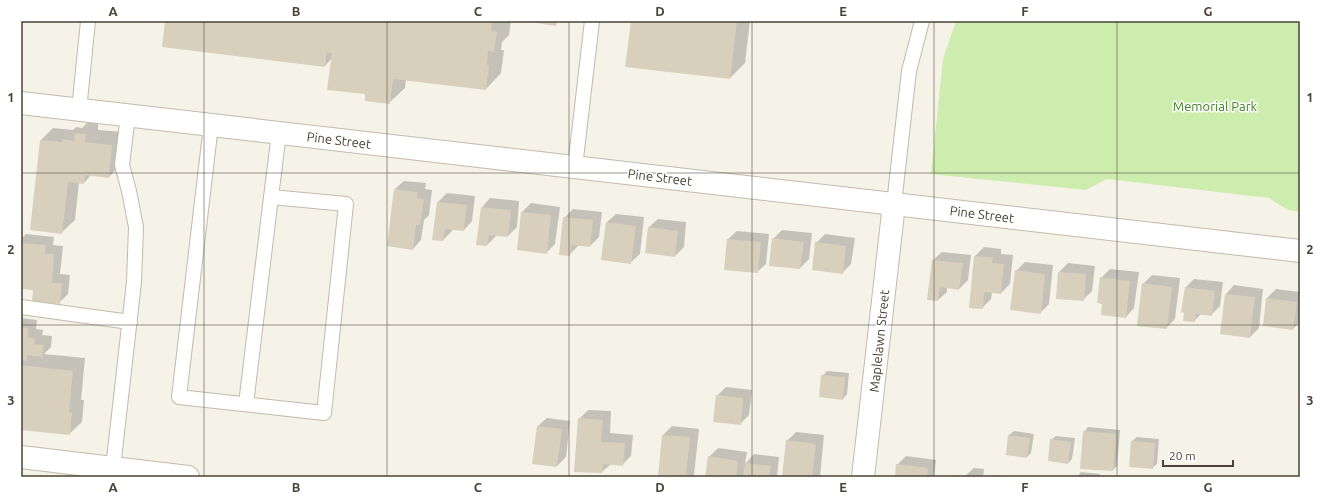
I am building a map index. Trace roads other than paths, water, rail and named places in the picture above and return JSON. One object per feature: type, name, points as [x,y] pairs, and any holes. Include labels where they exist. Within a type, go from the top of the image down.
[{"type":"street","name":"Pine Street","points":[[21,103],[1300,251]]},
{"type":"street","name":"Maplelawn Street","points":[[863,477],[894,204]]},
{"type":"street","points":[[21,457],[188,477]]},
{"type":"lane","points":[[79,110],[88,21]]},
{"type":"lane","points":[[575,167],[592,21]]},
{"type":"lane","points":[[894,204],[909,71],[922,21]]},
{"type":"lane","points":[[113,468],[134,282],[136,227],[122,165],[128,115]]},
{"type":"lane","points":[[210,125],[179,396],[324,413],[346,204],[271,197]]},
{"type":"lane","points":[[246,404],[279,133]]},
{"type":"lane","points":[[21,307],[130,322]]},
{"type":"park label","name":"Memorial Park","points":[[1215,106]]}]
